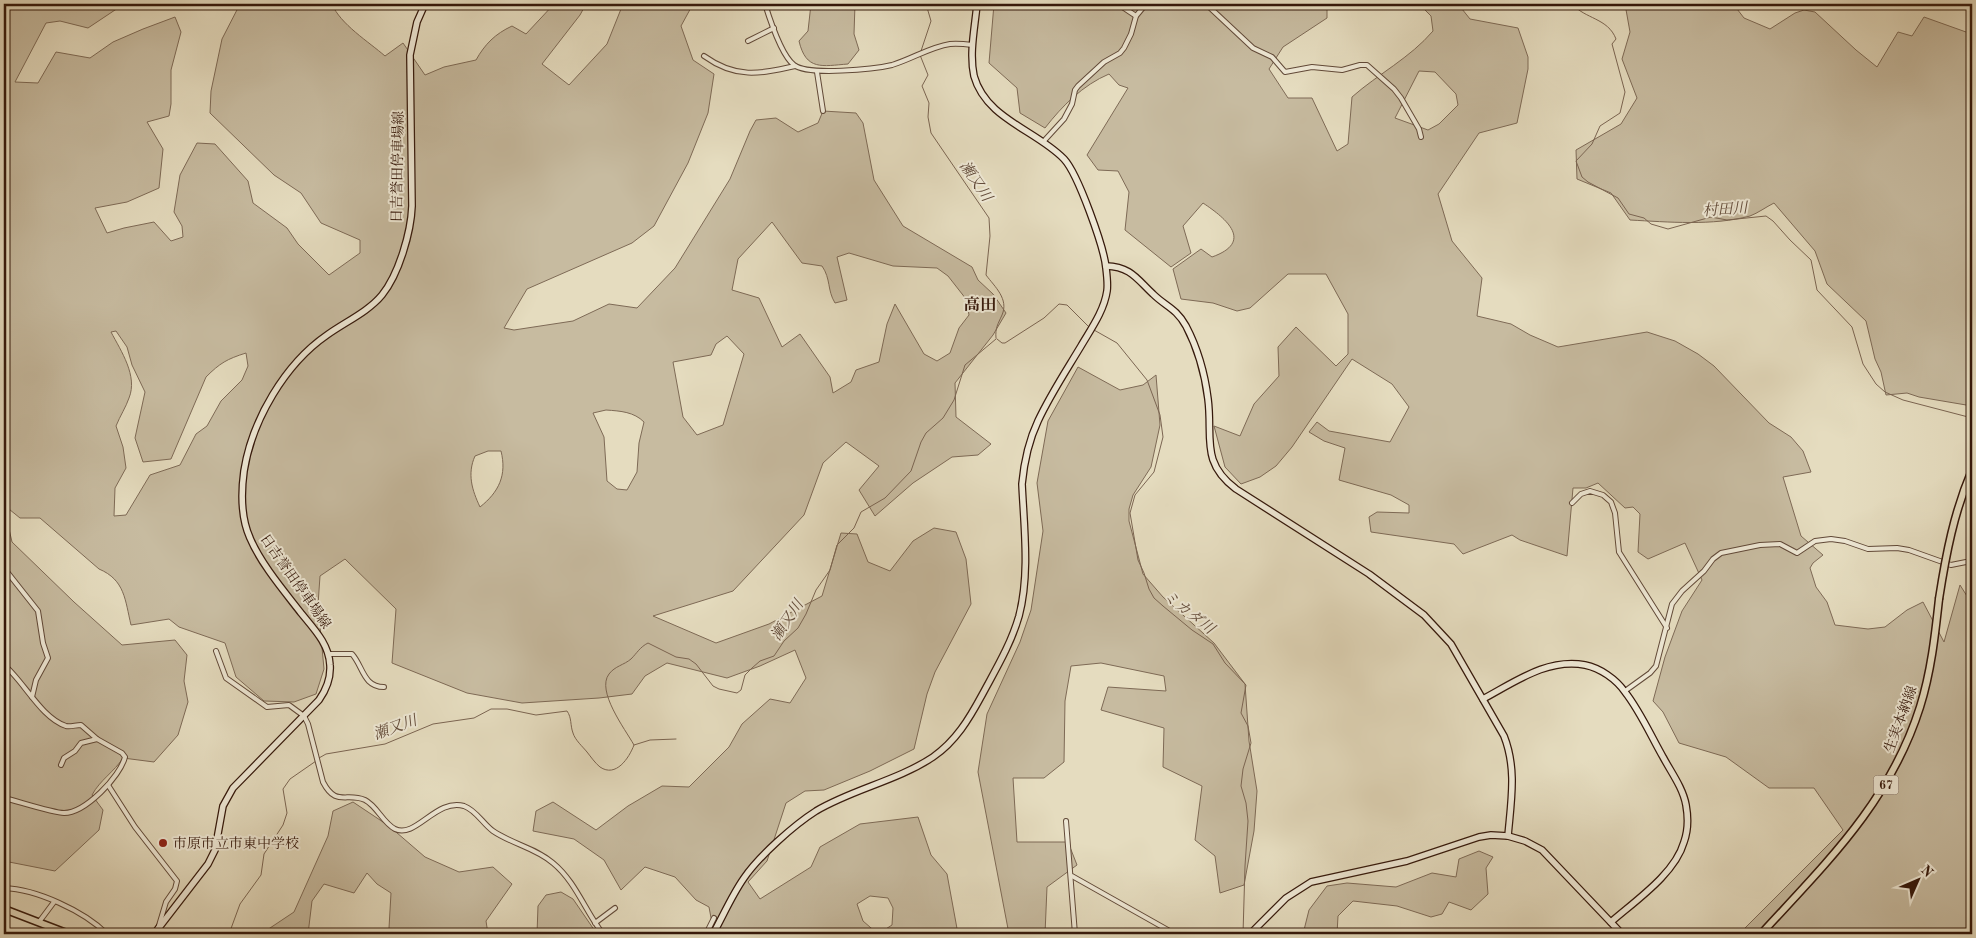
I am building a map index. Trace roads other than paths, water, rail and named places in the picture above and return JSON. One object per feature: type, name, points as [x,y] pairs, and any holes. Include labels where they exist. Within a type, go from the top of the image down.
[{"type":"main road","name":"生実本納線","points":[[1761,934],[1868,813],[1891,775],[1910,734],[1926,687],[1952,526],[1963,490],[1972,470]]},
{"type":"main road","points":[[4,909],[69,934]]},
{"type":"street","name":"日吉誉田停車場線","points":[[156,933],[202,874],[213,856],[220,815],[226,798],[233,788],[319,700],[329,684],[330,666],[328,654],[320,637],[273,574],[250,539],[243,513],[244,470],[261,415],[275,391],[310,349],[364,311],[380,297],[391,281],[400,259],[410,229],[412,212],[410,56],[417,22],[424,4]]},
{"type":"street","points":[[765,4],[788,59],[795,66],[804,70],[817,72],[892,65],[934,48],[950,44],[973,45]]},
{"type":"street","points":[[713,934],[744,878],[768,851],[794,828],[816,811],[915,767],[934,756],[961,731],[1006,652],[1019,616],[1024,589],[1022,484],[1024,468],[1033,434],[1043,410],[1100,312],[1107,291],[1106,266],[1074,174],[1064,160],[1043,142],[996,111],[984,97],[974,76],[972,61],[977,4]]},
{"type":"street","points":[[1118,4],[1136,16]]},
{"type":"street","points":[[1043,142],[1064,119],[1072,104],[1074,90],[1104,62],[1120,53],[1124,48],[1131,34],[1136,16],[1146,4]]},
{"type":"street","points":[[1206,4],[1253,48],[1272,57],[1285,72],[1312,67],[1342,70],[1367,65],[1394,89],[1412,117],[1421,137]]},
{"type":"street","points":[[748,40],[774,28]]},
{"type":"street","points":[[704,56],[721,67],[731,71],[746,73],[762,73],[795,66]]},
{"type":"street","points":[[817,72],[823,111]]},
{"type":"street","points":[[1106,266],[1118,266],[1130,271],[1155,296],[1174,310],[1185,324],[1198,357],[1206,385],[1209,444],[1214,464],[1221,477],[1236,489],[1369,574],[1424,615],[1451,644],[1504,736],[1509,750],[1513,789],[1508,836]]},
{"type":"street","points":[[1572,503],[1581,494],[1590,491],[1604,495],[1611,502],[1615,513],[1619,552],[1667,628]]},
{"type":"street","points":[[1625,691],[1650,673],[1656,666],[1672,604],[1682,591],[1704,571],[1712,559],[1721,553],[1775,544],[1780,544],[1796,553],[1815,541],[1831,539],[1846,541],[1868,549],[1897,548],[1909,550],[1951,565],[1966,562],[1972,563]]},
{"type":"street","points":[[4,568],[38,611],[41,624],[43,643],[48,658],[36,680],[32,697]]},
{"type":"street","points":[[216,651],[226,678],[242,691],[267,708],[289,705],[304,716],[322,782],[333,795],[365,800],[395,829],[404,831],[412,828],[445,806],[455,804],[466,807],[483,820],[492,830],[552,862],[569,878],[603,934]]},
{"type":"street","points":[[328,654],[352,654],[367,679],[375,686],[384,688]]},
{"type":"street","points":[[1483,699],[1543,667],[1564,663],[1586,665],[1608,675],[1625,691],[1681,790],[1686,805],[1687,830],[1680,854],[1673,864],[1611,922]]},
{"type":"street","points":[[4,665],[32,697],[59,722],[66,726],[81,725],[97,739],[122,753],[125,757],[108,785],[81,808],[63,814],[4,798]]},
{"type":"street","points":[[61,765],[64,758],[75,751],[81,743],[97,739]]},
{"type":"street","points":[[108,785],[135,827],[177,881],[175,889],[166,902],[156,933]]},
{"type":"street","points":[[1066,821],[1072,876],[1075,934]]},
{"type":"street","points":[[1250,934],[1286,898],[1311,882],[1407,861],[1479,837],[1508,836],[1525,841],[1542,850],[1622,934]]},
{"type":"street","points":[[1072,876],[1175,934]]},
{"type":"street","points":[[4,888],[31,891],[78,914],[107,934]]},
{"type":"street","points":[[39,922],[54,902]]},
{"type":"street","points":[[595,923],[615,908]]},
{"type":"street","points":[[706,934],[714,918]]},
{"type":"waterway","name":"瀬又川","points":[[921,51],[931,21],[926,4]]},
{"type":"waterway","name":"村田川","points":[[1572,4],[1583,13],[1608,27],[1612,32],[1616,39],[1612,44],[1625,92],[1620,113],[1600,126],[1592,144],[1576,161],[1582,177],[1618,198],[1629,214],[1644,218],[1651,224],[1668,229],[1711,217],[1727,220],[1766,216],[1811,260],[1817,290],[1852,327],[1863,364],[1876,384],[1885,392],[1903,400],[1972,418]]},
{"type":"waterway","name":"瀬又川","points":[[920,55],[928,75],[922,86],[929,103],[928,117],[931,133],[989,218],[990,236],[986,275],[997,289],[1004,304],[1004,309],[996,329],[996,338]]},
{"type":"waterway","name":"ミカダ川","points":[[997,339],[1005,343],[1044,318],[1059,304],[1067,305],[1089,327]]},
{"type":"waterway","name":"ミカダ川","points":[[1094,330],[1117,343],[1147,380],[1160,415],[1163,437],[1154,472],[1135,495],[1130,513],[1138,560],[1149,589],[1154,598],[1163,606],[1192,630],[1213,644],[1225,663],[1246,685],[1241,713],[1248,726],[1251,743],[1243,769],[1241,786],[1246,803],[1248,821],[1243,934]]},
{"type":"waterway","name":"瀬又川","points":[[319,758],[326,754],[385,744],[433,724],[474,718],[491,709],[507,709],[536,715],[567,711],[570,716],[574,736],[595,762],[606,770],[611,770],[621,765],[634,745],[609,700],[606,681],[611,671],[631,659],[648,643],[676,657],[689,659],[696,664],[713,686],[737,693],[741,690],[745,675],[760,661],[774,656],[784,641],[798,628],[816,590],[830,570],[837,545],[854,528],[861,512],[885,498],[911,471],[926,433],[943,418],[954,400],[965,365],[996,339]]},
{"type":"waterway","points":[[634,745],[650,740],[676,739]]},
{"type":"waterway","name":"瀬又川","points":[[229,934],[240,904],[261,875],[264,854],[283,825],[287,813],[283,789],[290,779],[316,761]]},
{"type":"place","name":"市原市立市東中学校","points":[[163,843]]},
{"type":"district","name":"高田","points":[[980,304]]}]
